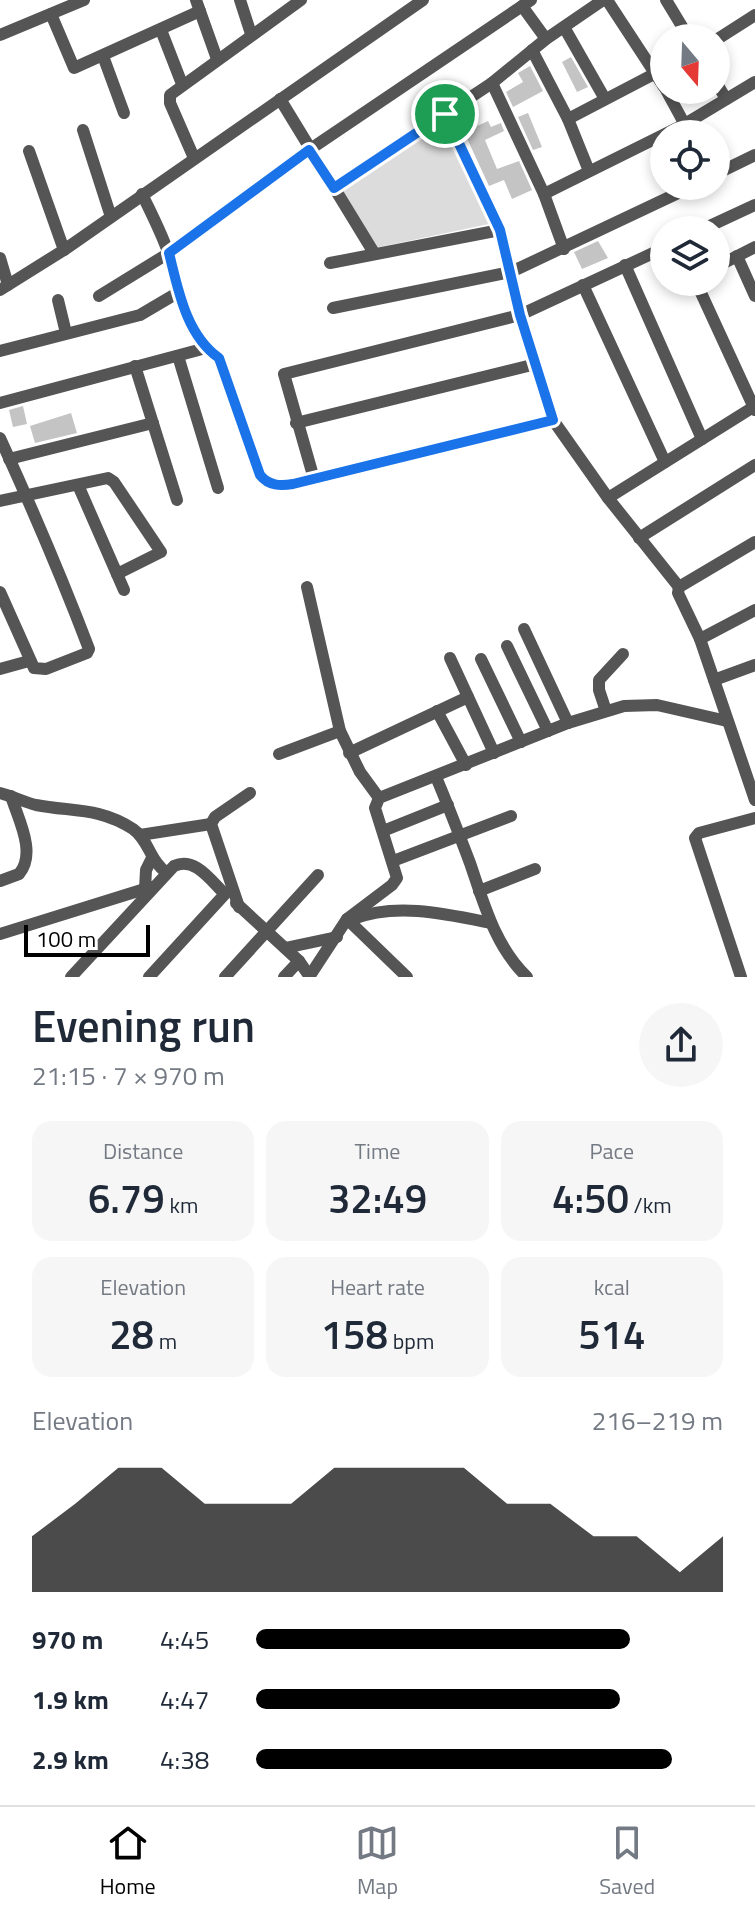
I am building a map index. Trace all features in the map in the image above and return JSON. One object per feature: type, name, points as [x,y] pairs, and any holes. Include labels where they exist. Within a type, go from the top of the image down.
[{"type":"street","points":[[0,35],[84,0]]},
{"type":"street","points":[[240,0],[251,34]]},
{"type":"street","points":[[194,158],[169,100],[173,92],[287,4],[301,0]]},
{"type":"street","points":[[0,258],[4,288],[64,250],[423,0]]},
{"type":"street","points":[[334,188],[492,83],[546,39],[605,0],[650,64]]},
{"type":"street","points":[[666,0],[681,24]]},
{"type":"street","points":[[99,296],[169,253],[309,150],[527,3],[546,39]]},
{"type":"street","points":[[51,14],[74,68],[161,30],[198,6],[217,59]]},
{"type":"street","points":[[730,31],[755,15]]},
{"type":"street","points":[[564,27],[605,99]]},
{"type":"street","points":[[161,30],[182,84]]},
{"type":"street","points":[[532,50],[568,119],[589,171]]},
{"type":"street","points":[[103,56],[124,113]]},
{"type":"street","points":[[568,119],[650,76]]},
{"type":"street","points":[[730,97],[755,82]]},
{"type":"street","points":[[492,83],[544,194],[564,249]]},
{"type":"street","points":[[280,99],[374,253]]},
{"type":"street","points":[[699,120],[720,104]]},
{"type":"street","points":[[445,114],[500,230],[520,315],[553,420],[608,498],[679,587],[679,598],[700,639],[755,800]]},
{"type":"street","points":[[83,130],[111,217]]},
{"type":"street","points":[[544,194],[650,145]]},
{"type":"street","points":[[29,151],[64,250]]},
{"type":"street","points":[[730,167],[755,155]]},
{"type":"street","points":[[142,194],[169,253],[190,321],[206,348],[219,358],[264,480],[283,486],[553,420]]},
{"type":"street","points":[[333,308],[511,272],[664,200]]},
{"type":"street","points":[[730,217],[755,205]]},
{"type":"street","points":[[330,263],[500,230]]},
{"type":"street","points":[[730,260],[755,247]]},
{"type":"street","points":[[314,479],[284,374],[520,315],[650,254]]},
{"type":"street","points":[[737,256],[755,296]]},
{"type":"street","points":[[625,265],[702,439]]},
{"type":"street","points":[[583,285],[665,462]]},
{"type":"street","points":[[0,351],[140,315],[179,292]]},
{"type":"street","points":[[608,498],[754,408],[702,296]]},
{"type":"street","points":[[58,300],[66,333]]},
{"type":"street","points":[[0,403],[206,348]]},
{"type":"street","points":[[178,356],[218,488]]},
{"type":"street","points":[[296,423],[536,364]]},
{"type":"street","points":[[135,366],[177,500]]},
{"type":"street","points":[[9,459],[153,423]]},
{"type":"street","points":[[0,438],[27,495],[89,649],[84,654],[41,670],[34,668],[0,592]]},
{"type":"street","points":[[639,538],[755,465]]},
{"type":"street","points":[[0,501],[108,478],[114,482],[161,552],[117,574]]},
{"type":"street","points":[[78,485],[124,590]]},
{"type":"street","points":[[679,587],[754,547]]},
{"type":"street","points":[[307,587],[340,731],[349,753],[379,798]]},
{"type":"street","points":[[700,639],[755,610]]},
{"type":"street","points":[[524,629],[568,723]]},
{"type":"street","points":[[507,646],[548,731]]},
{"type":"street","points":[[606,711],[599,680],[623,654]]},
{"type":"street","points":[[450,658],[494,753]]},
{"type":"street","points":[[481,659],[521,742]]},
{"type":"street","points":[[0,669],[29,661]]},
{"type":"street","points":[[714,680],[755,665]]},
{"type":"street","points":[[349,753],[468,697]]},
{"type":"street","points":[[71,977],[149,887],[180,863],[194,865],[299,961],[310,977],[348,920],[397,878],[375,808],[379,798],[568,723],[632,705],[657,705],[727,721]]},
{"type":"street","points":[[437,711],[466,765]]},
{"type":"street","points":[[279,754],[340,731]]},
{"type":"street","points":[[436,777],[501,946],[527,977]]},
{"type":"street","points":[[239,907],[211,824],[215,817],[250,793]]},
{"type":"street","points":[[3,794],[35,804],[87,810],[113,819],[140,835],[152,858],[167,873]]},
{"type":"street","points":[[0,881],[19,874],[27,858],[25,838],[3,794]]},
{"type":"street","points":[[383,831],[448,805]]},
{"type":"street","points":[[393,861],[511,816]]},
{"type":"street","points":[[741,977],[695,838],[699,833],[755,818]]},
{"type":"street","points":[[140,835],[211,824]]},
{"type":"street","points":[[149,887],[146,870],[152,858]]},
{"type":"street","points":[[479,891],[535,869]]},
{"type":"street","points":[[225,977],[318,875]]},
{"type":"street","points":[[0,934],[149,887]]},
{"type":"street","points":[[149,977],[225,894]]},
{"type":"street","points":[[348,920],[386,911],[452,915],[491,923]]},
{"type":"street","points":[[348,920],[407,977]]},
{"type":"street","points":[[285,948],[337,937]]},
{"type":"street","points":[[284,977],[299,961]]},
{"type":"shaded area","points":[[444,120],[489,224],[375,248],[340,189]]},
{"type":"building","points":[[571,57],[588,87],[577,92],[562,62]]},
{"type":"building","points":[[530,66],[543,91],[513,107],[506,92],[523,82],[518,73]]},
{"type":"building","points":[[528,113],[542,147],[533,150],[518,117]]},
{"type":"building","points":[[488,121],[491,127],[501,123],[504,131],[485,140],[497,169],[519,161],[532,190],[512,199],[504,180],[489,186],[464,132]]},
{"type":"building","points":[[598,241],[608,258],[582,269],[574,252]]},
{"type":"building","points":[[23,406],[27,424],[13,427],[9,410]]},
{"type":"building","points":[[71,413],[77,433],[35,443],[30,426]]},
{"type":"route","points":[[445,114],[500,230],[520,315],[553,420],[293,484],[283,486],[267,482],[260,475],[219,358],[206,348],[190,321],[169,253],[309,150],[334,188],[445,114]]}]
